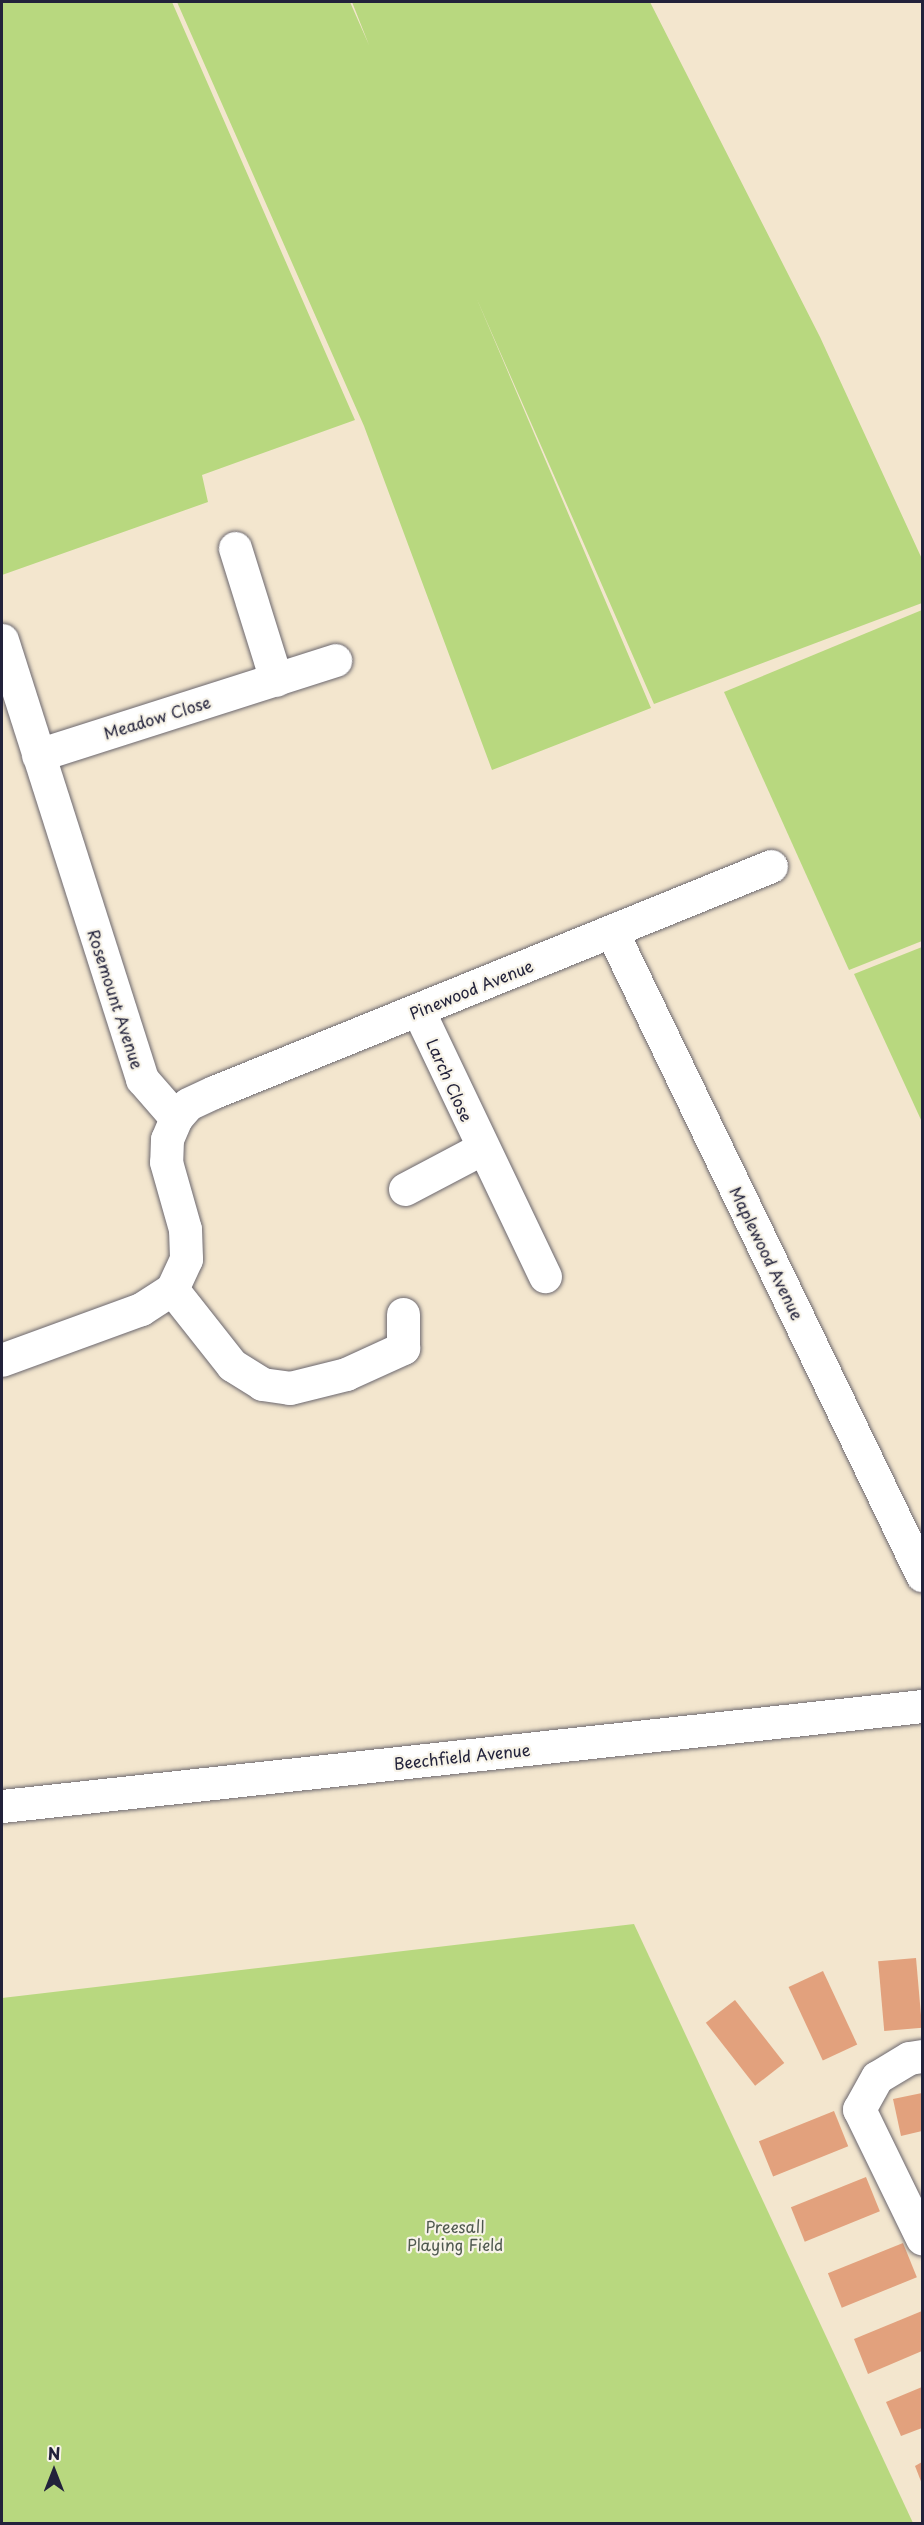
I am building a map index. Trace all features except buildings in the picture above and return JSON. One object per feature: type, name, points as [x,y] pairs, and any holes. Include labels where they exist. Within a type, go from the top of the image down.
[{"type":"street","points":[[235,548],[276,680]]},
{"type":"street","name":"Rosemount Avenue","points":[[4,653],[142,1079],[176,1118]]},
{"type":"street","name":"Meadow Close","points":[[38,755],[335,660]]},
{"type":"street","name":"Pinewood Avenue","points":[[176,1118],[188,1104],[214,1092],[771,866]]},
{"type":"street","name":"Maplewood Avenue","points":[[612,932],[922,1575]]},
{"type":"street","name":"Larch Close","points":[[418,1010],[481,1149],[545,1276]]},
{"type":"street","points":[[2,1360],[141,1309],[172,1289],[186,1259],[185,1229],[166,1162],[167,1139],[176,1118]]},
{"type":"street","points":[[405,1189],[481,1149]]},
{"type":"street","points":[[172,1289],[232,1365],[262,1384],[290,1388],[346,1374],[403,1348],[403,1314]]},
{"type":"street","name":"Beechfield Avenue","points":[[2,1806],[922,1706]]},
{"type":"street","points":[[922,2056],[909,2058],[877,2078],[859,2109],[922,2238]]},
{"type":"green space","points":[[2,2],[172,2],[355,420],[202,475],[208,502],[2,575]]},
{"type":"green space","points":[[177,2],[350,2],[369,45],[352,2],[650,2],[820,337],[922,559],[922,603],[654,704],[476,297],[651,708],[492,770],[364,426]]},
{"type":"green space","points":[[922,610],[922,941],[849,970],[724,692]]},
{"type":"green space","points":[[922,947],[922,1122],[854,974]]},
{"type":"green space","name":"Preesall Playing Field","points":[[634,1924],[913,2523],[2,2523],[2,1998]]}]
